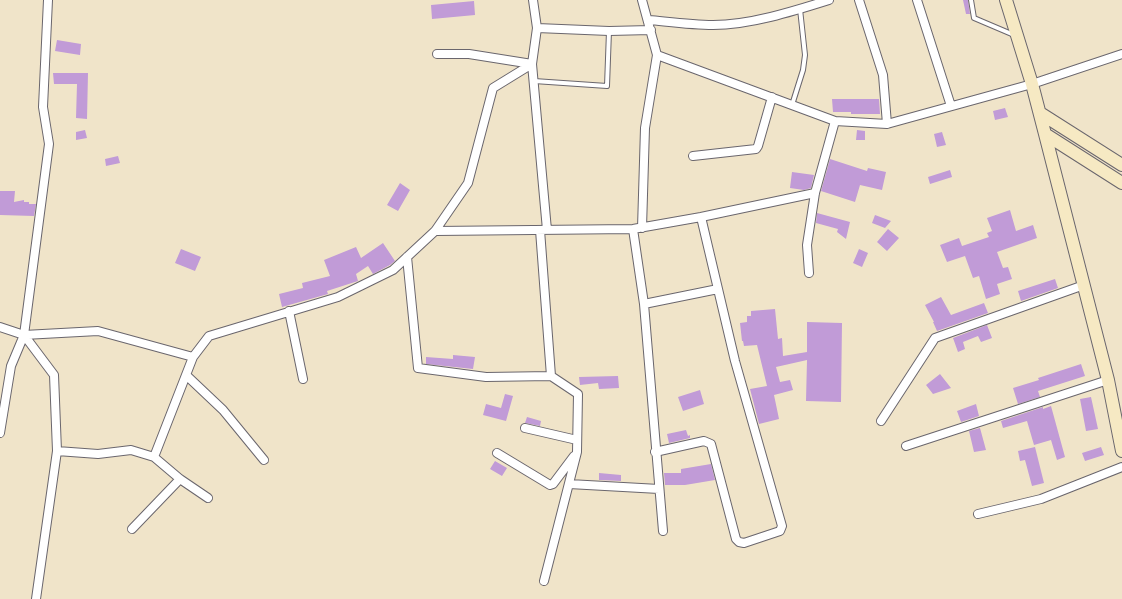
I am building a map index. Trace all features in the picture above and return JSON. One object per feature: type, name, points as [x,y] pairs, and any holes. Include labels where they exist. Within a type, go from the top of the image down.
[{"type":"main road","points":[[1006,0],[1046,134],[1108,380],[1122,450]]},
{"type":"main road","points":[[1040,113],[1121,164]]},
{"type":"main road","points":[[1046,134],[1122,183]]},
{"type":"street","points":[[0,433],[11,366],[24,335],[49,144],[43,107],[48,0]]},
{"type":"street","points":[[533,0],[537,28],[532,64],[551,376]]},
{"type":"street","points":[[642,0],[649,20],[657,55],[645,128],[642,228]]},
{"type":"street","points":[[649,20],[714,25],[743,22],[800,9],[829,0]]},
{"type":"street","points":[[858,0],[883,75],[888,124]]},
{"type":"street","points":[[917,0],[951,106]]},
{"type":"street","points":[[537,28],[609,31],[651,30]]},
{"type":"street","points":[[437,54],[469,54],[532,64]]},
{"type":"street","points":[[657,55],[835,121],[888,124],[1032,84],[1122,54]]},
{"type":"street","points":[[154,457],[193,357],[209,336],[338,297],[393,270],[435,231],[468,183],[493,88],[532,64]]},
{"type":"street","points":[[693,156],[756,149],[772,97]]},
{"type":"street","points":[[809,273],[807,246],[815,193],[835,121]]},
{"type":"street","points":[[435,231],[633,229],[701,217],[815,193]]},
{"type":"street","points":[[656,452],[704,441],[708,442],[711,444],[738,542],[744,542],[780,530],[782,526],[735,360],[701,217]]},
{"type":"street","points":[[633,229],[644,304],[663,531]]},
{"type":"street","points":[[407,257],[418,368],[486,376],[551,376],[578,394],[577,452],[544,581]]},
{"type":"street","points":[[881,421],[935,338],[1084,285]]},
{"type":"street","points":[[644,304],[718,289]]},
{"type":"street","points":[[289,311],[303,379]]},
{"type":"street","points":[[0,327],[24,335],[98,331],[193,357]]},
{"type":"street","points":[[24,335],[54,376],[57,451],[36,599]]},
{"type":"street","points":[[186,376],[223,410],[264,460]]},
{"type":"street","points":[[906,446],[1108,380]]},
{"type":"street","points":[[525,428],[577,440]]},
{"type":"street","points":[[57,451],[98,454],[131,450],[154,457],[180,479],[208,498]]},
{"type":"street","points":[[496,453],[550,485],[553,484],[577,452]]},
{"type":"street","points":[[978,514],[1041,499],[1122,468]]},
{"type":"street","points":[[132,529],[180,479]]},
{"type":"street","points":[[569,484],[659,489]]},
{"type":"lane","points":[[971,0],[974,18],[1017,36]]},
{"type":"lane","points":[[792,105],[803,70],[805,54],[800,9]]},
{"type":"lane","points":[[534,81],[607,86],[609,31]]},
{"type":"building","points":[[963,0],[968,0],[970,14],[966,14]]},
{"type":"building","points":[[474,1],[475,15],[432,19],[431,5]]},
{"type":"building","points":[[57,40],[81,44],[80,55],[55,51]]},
{"type":"building","points":[[53,73],[88,73],[87,119],[76,118],[77,84],[54,84]]},
{"type":"building","points":[[832,99],[879,99],[880,114],[851,114],[851,112],[833,112]]},
{"type":"building","points":[[1005,108],[1008,117],[995,120],[993,111]]},
{"type":"building","points":[[85,130],[87,138],[76,140],[76,132]]},
{"type":"building","points":[[857,130],[865,131],[865,140],[856,140]]},
{"type":"building","points":[[942,132],[946,145],[937,147],[934,134]]},
{"type":"building","points":[[118,156],[120,163],[106,166],[105,159]]},
{"type":"building","points":[[830,159],[867,171],[868,168],[886,172],[882,190],[860,185],[855,202],[821,191]]},
{"type":"building","points":[[950,170],[952,177],[930,184],[928,177]]},
{"type":"building","points":[[792,172],[814,175],[811,188],[804,190],[790,188]]},
{"type":"building","points":[[400,183],[410,190],[398,211],[387,205]]},
{"type":"building","points":[[0,191],[15,191],[14,202],[24,200],[24,202],[29,202],[29,204],[36,204],[34,216],[0,215]]},
{"type":"building","points":[[1010,210],[1016,231],[1033,225],[1037,238],[997,252],[1003,268],[1008,267],[1012,279],[997,284],[1000,294],[986,299],[979,276],[973,278],[965,256],[947,262],[940,245],[959,238],[962,246],[989,237],[987,233],[992,231],[987,218]]},
{"type":"building","points":[[817,213],[850,222],[846,239],[837,232],[838,229],[816,223]]},
{"type":"building","points":[[875,215],[891,221],[885,228],[872,223]]},
{"type":"building","points":[[888,229],[899,238],[887,251],[877,242]]},
{"type":"building","points":[[383,243],[395,261],[390,265],[373,274],[368,266],[356,274],[358,281],[327,291],[328,294],[282,307],[279,294],[303,288],[302,283],[330,276],[324,260],[356,247],[361,258]]},
{"type":"building","points":[[181,249],[201,257],[195,271],[175,263]]},
{"type":"building","points":[[859,249],[868,253],[862,267],[853,263]]},
{"type":"building","points":[[1055,279],[1058,288],[1021,301],[1018,291]]},
{"type":"building","points":[[941,297],[951,315],[984,303],[988,313],[937,331],[925,305]]},
{"type":"building","points":[[775,309],[778,339],[782,338],[783,356],[807,352],[807,322],[842,323],[841,402],[806,401],[807,360],[776,367],[780,382],[790,380],[793,390],[774,395],[779,419],[759,424],[750,389],[767,386],[757,345],[744,346],[740,323],[747,322],[747,316],[751,316],[751,311]]},
{"type":"building","points":[[987,325],[992,338],[981,342],[978,336],[963,342],[965,349],[958,352],[953,338]]},
{"type":"building","points":[[453,355],[475,357],[473,369],[426,364],[426,357],[453,359]]},
{"type":"building","points":[[1081,364],[1085,376],[1038,391],[1040,397],[1018,404],[1013,388]]},
{"type":"building","points":[[940,374],[951,388],[933,394],[926,385]]},
{"type":"building","points":[[618,376],[619,388],[599,389],[598,383],[580,385],[579,377]]},
{"type":"building","points":[[700,390],[704,404],[683,411],[678,397]]},
{"type":"building","points":[[505,394],[513,396],[506,421],[483,415],[486,404],[501,408]]},
{"type":"building","points":[[1091,397],[1098,429],[1086,431],[1080,399]]},
{"type":"building","points":[[976,404],[979,416],[961,422],[957,411]]},
{"type":"building","points":[[1051,406],[1065,457],[1057,460],[1051,440],[1034,445],[1027,421],[1003,428],[1001,421],[1043,407],[1043,409]]},
{"type":"building","points":[[527,417],[541,421],[540,426],[525,423]]},
{"type":"building","points":[[980,428],[986,450],[974,452],[969,431]]},
{"type":"building","points":[[686,430],[688,436],[690,435],[690,438],[669,443],[667,434]]},
{"type":"building","points":[[1035,447],[1044,483],[1032,486],[1025,460],[1020,461],[1018,451]]},
{"type":"building","points":[[1101,447],[1104,455],[1085,461],[1082,453]]},
{"type":"building","points":[[495,461],[507,468],[502,476],[490,469]]},
{"type":"building","points":[[711,464],[715,480],[685,485],[665,485],[664,473],[681,473],[681,469]]},
{"type":"building","points":[[599,473],[621,475],[621,481],[599,480]]}]
